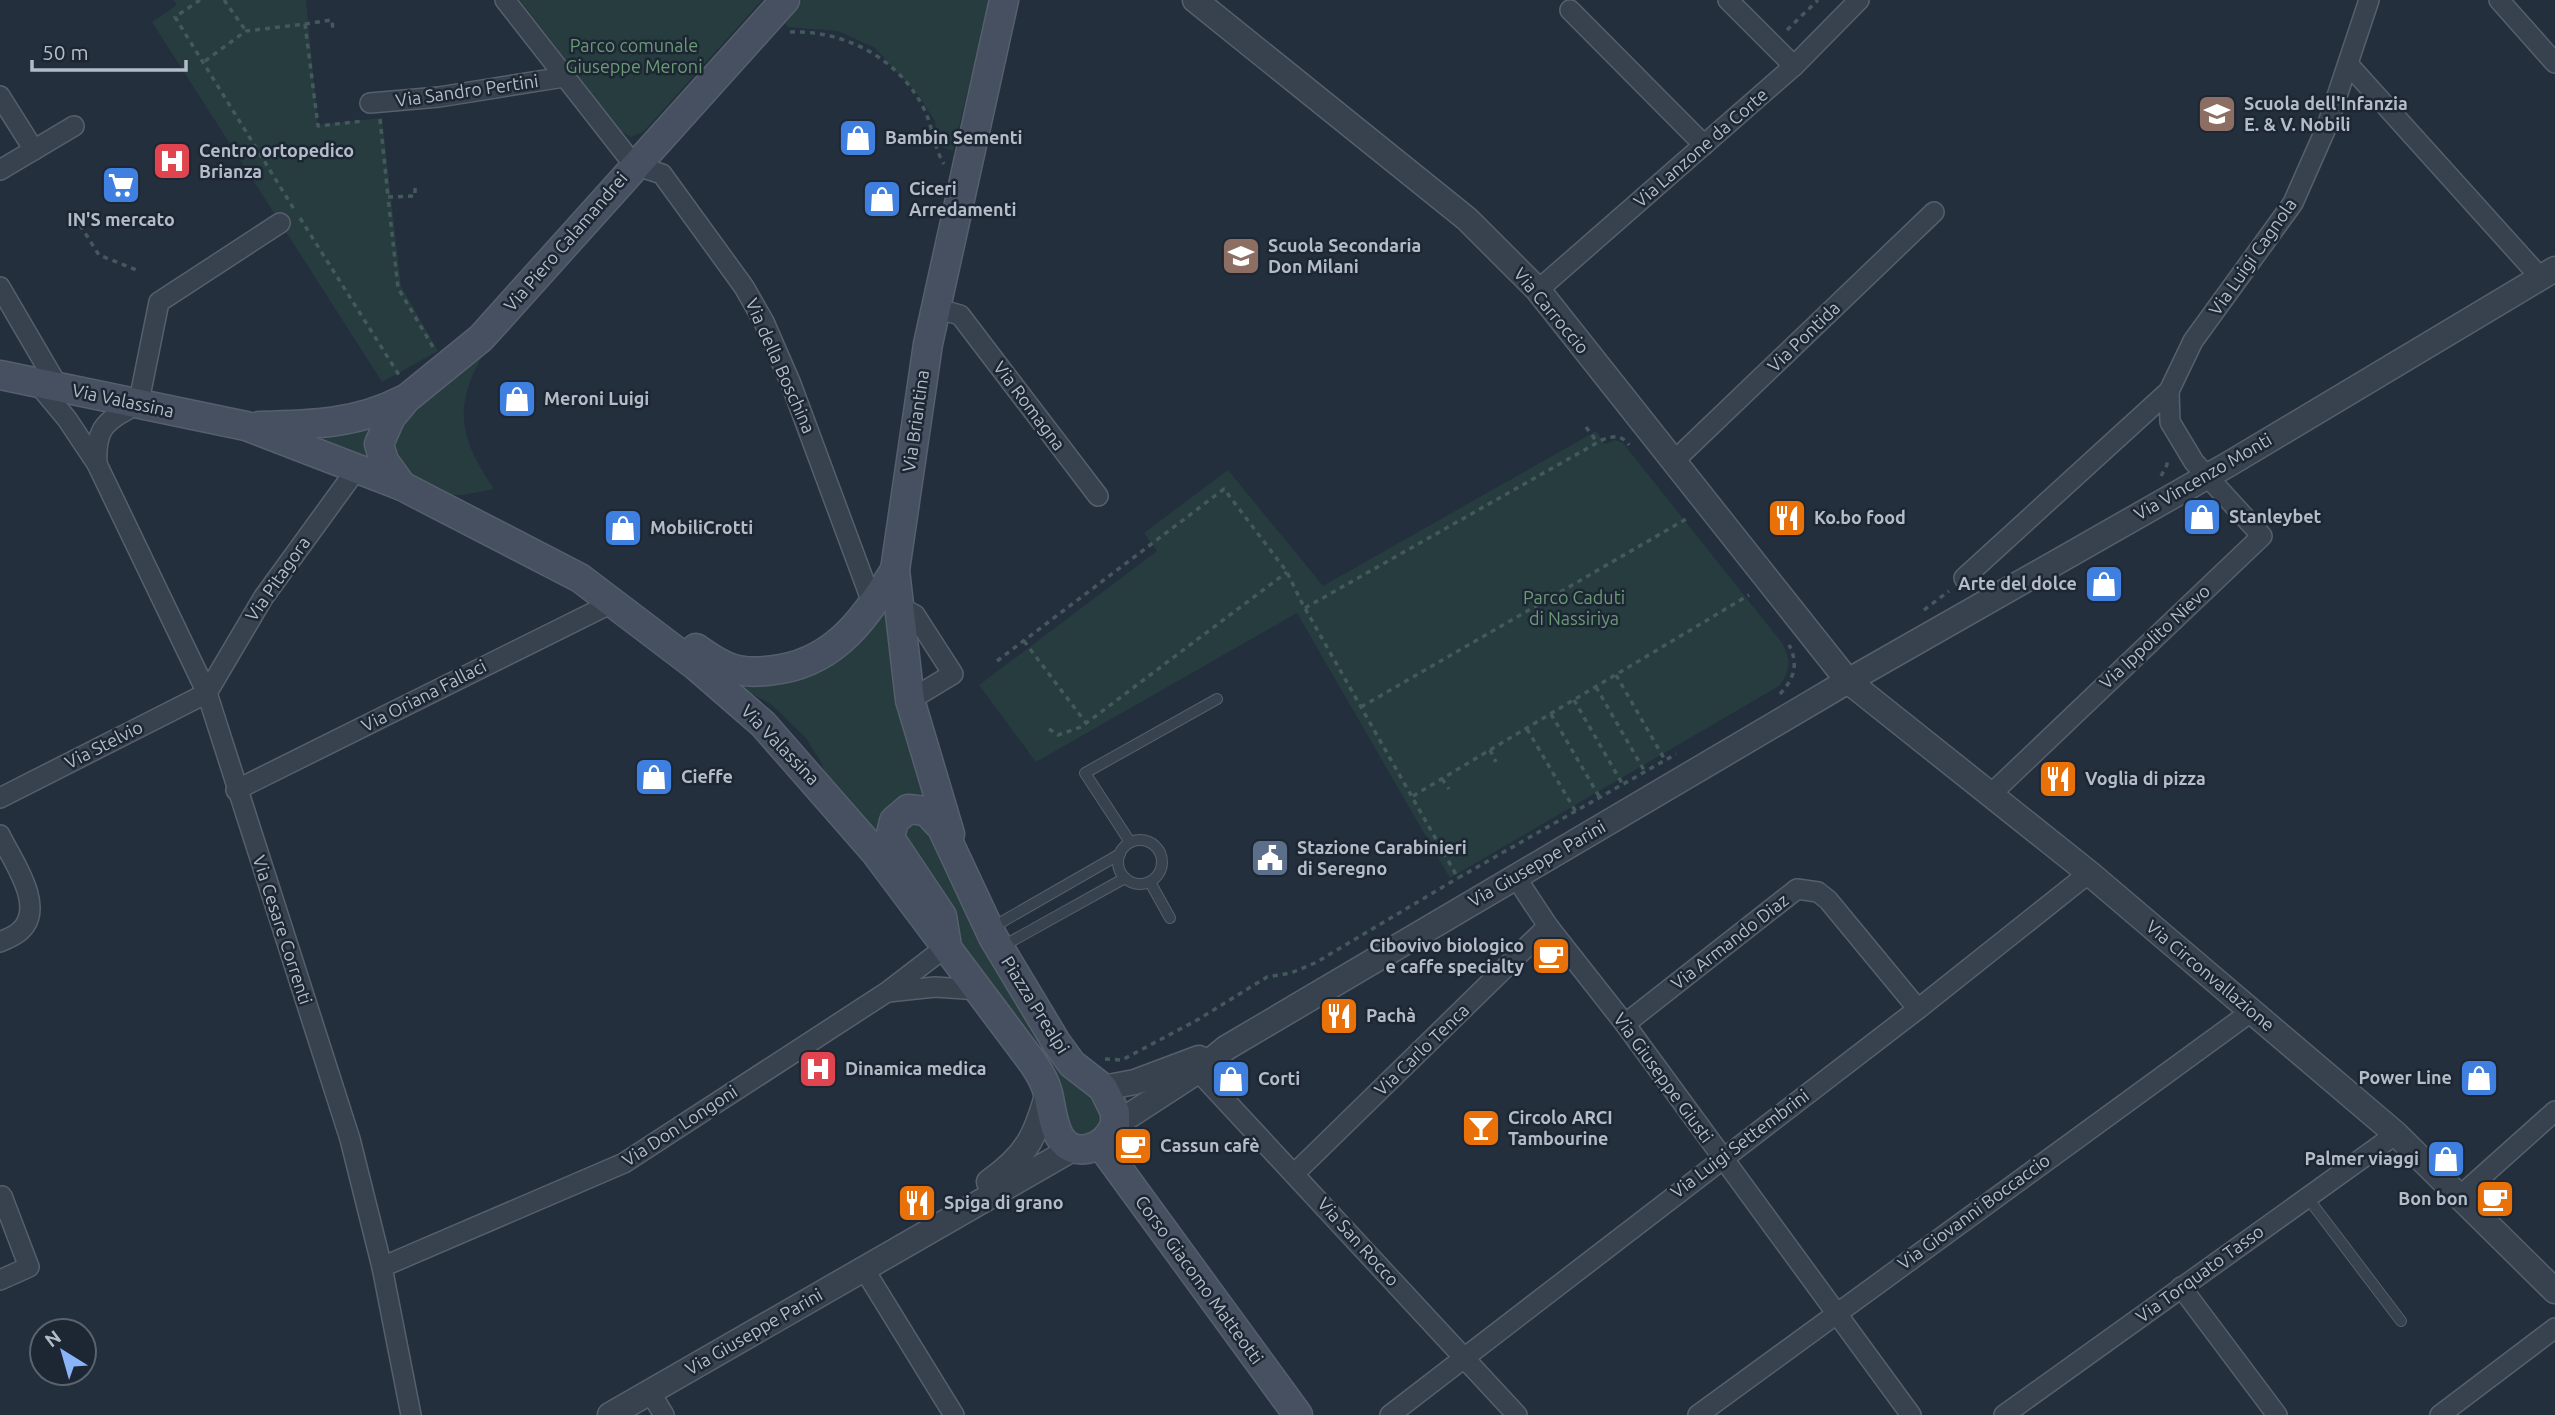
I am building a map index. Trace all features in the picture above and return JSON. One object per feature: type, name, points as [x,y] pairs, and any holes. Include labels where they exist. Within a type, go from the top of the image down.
[{"type":"main road","name":"Via Piero Calamandrei","points":[[402,486],[384,461],[379,444],[384,427],[405,390],[481,338],[785,0]]},
{"type":"main road","name":"Via Briantina","points":[[895,570],[947,312],[966,177],[1004,0]]},
{"type":"main road","name":"Via Valassina","points":[[0,375],[246,426],[402,486],[580,578],[727,667],[743,671],[788,668],[819,658],[886,605],[895,570]]},
{"type":"main road","name":"Via Valassina","points":[[246,426],[322,425],[381,412],[405,390]]},
{"type":"main road","name":"Via Valassina","points":[[580,578],[696,666],[763,724],[825,792],[947,946]]},
{"type":"main road","points":[[886,605],[910,700],[949,822],[951,844]]},
{"type":"main road","name":"Piazza Prealpi","points":[[1096,1139],[1053,1127],[1048,1092],[1033,1063],[947,946],[942,916],[894,847],[891,829],[900,814],[917,809],[933,817],[951,844],[994,939],[1072,1064],[1103,1088]]},
{"type":"main road","points":[[1096,1139],[1111,1101],[1103,1088]]},
{"type":"main road","name":"Corso Giacomo Matteotti","points":[[1096,1139],[1298,1415]]},
{"type":"street","points":[[505,0],[634,165]]},
{"type":"street","name":"Via Carroccio","points":[[1195,0],[1467,219],[1538,290],[1848,681]]},
{"type":"street","points":[[1728,0],[1794,66]]},
{"type":"street","name":"Via Lanzone da Corte","points":[[1538,290],[1794,66],[1859,0]]},
{"type":"street","name":"Via Luigi Cagnola","points":[[1964,578],[2169,391],[2193,341],[2293,203],[2327,126],[2369,0]]},
{"type":"street","points":[[2499,0],[2555,63]]},
{"type":"street","points":[[1570,10],[1704,145]]},
{"type":"street","points":[[2348,64],[2548,273]]},
{"type":"street","name":"Via Sandro Pertini","points":[[370,103],[439,97],[564,77]]},
{"type":"street","points":[[0,96],[34,150]]},
{"type":"street","points":[[0,170],[74,126]]},
{"type":"street","name":"Via della Boschina","points":[[634,165],[662,174],[744,287],[764,323],[886,605]]},
{"type":"street","name":"Via Pontida","points":[[1674,461],[1934,212]]},
{"type":"street","points":[[97,464],[96,447],[106,422],[137,405],[159,302],[280,223]]},
{"type":"street","name":"Via Vincenzo Monti","points":[[1848,681],[2207,476],[2548,273]]},
{"type":"street","name":"Via Cesare Correnti","points":[[0,288],[48,385],[97,464],[207,693],[350,1139],[382,1267],[411,1415]]},
{"type":"street","name":"Via Romagna","points":[[947,312],[1098,496]]},
{"type":"street","points":[[2169,391],[2170,422],[2194,462],[2207,476]]},
{"type":"street","name":"Via Pitagora","points":[[207,693],[263,598],[356,470]]},
{"type":"street","name":"Via Ippolito Nievo","points":[[1990,795],[2262,536],[2207,476]]},
{"type":"street","name":"Via Oriana Fallaci","points":[[236,790],[612,603]]},
{"type":"street","points":[[886,605],[915,615],[953,674],[910,700]]},
{"type":"street","name":"Via Circonvallazione","points":[[1848,681],[2089,873],[2396,1134],[2555,1291]]},
{"type":"street","name":"Via Giuseppe Parini","points":[[610,1415],[898,1248],[1096,1139],[1198,1071],[1226,1048],[1848,681]]},
{"type":"street","name":"Via Stelvio","points":[[0,798],[207,693]]},
{"type":"street","points":[[0,835],[28,893],[30,916],[20,931],[0,942]]},
{"type":"street","name":"Via Luigi Settembrini","points":[[1390,1415],[1721,1157],[1918,1009],[2089,873]]},
{"type":"street","name":"Via Giuseppe Giusti","points":[[1515,876],[1548,926],[1625,1024],[1911,1415]]},
{"type":"street","name":"Via Armando Diaz","points":[[1625,1024],[1797,889],[1818,892],[1828,900],[1918,1009]]},
{"type":"street","name":"Via Carlo Tenca","points":[[1295,1173],[1548,926]]},
{"type":"street","name":"Via Don Longoni","points":[[382,1267],[624,1163],[887,992],[947,946]]},
{"type":"street","name":"Via Don Longoni","points":[[887,992],[935,987],[980,990]]},
{"type":"street","name":"Via Giovanni Boccaccio","points":[[1698,1415],[2252,1011]]},
{"type":"street","name":"Via Giuseppe Parini","points":[[1103,1088],[1135,1082],[1226,1048]]},
{"type":"street","name":"Via San Rocco","points":[[1198,1071],[1517,1415]]},
{"type":"street","name":"Via Giuseppe Parini","points":[[898,1248],[1006,1170],[1026,1150],[1037,1130],[1048,1092]]},
{"type":"street","points":[[2460,1196],[2555,1111]]},
{"type":"street","name":"Via Torquato Tasso","points":[[2004,1415],[2396,1134]]},
{"type":"street","points":[[0,1280],[29,1267],[2,1196]]},
{"type":"street","points":[[864,1269],[954,1415]]},
{"type":"street","points":[[2182,1287],[2277,1415]]},
{"type":"street","points":[[2440,1415],[2555,1328]]},
{"type":"street","points":[[650,1392],[664,1415]]},
{"type":"lane","points":[[1130,842],[1085,773],[1217,699]]},
{"type":"lane","points":[[994,939],[1120,854],[1130,842],[1143,840],[1160,852],[1160,872],[1150,882],[1137,884],[1125,878],[1119,867],[1120,854]]},
{"type":"lane","points":[[994,939],[1125,878]]},
{"type":"lane","points":[[1150,882],[1170,918]]},
{"type":"lane","points":[[2307,1197],[2401,1321]]},
{"type":"path","points":[[200,0],[175,17],[205,61],[206,69],[405,390]]},
{"type":"path","points":[[224,0],[246,31]]},
{"type":"path","points":[[1772,44],[1818,0]]},
{"type":"path","points":[[205,61],[246,31],[332,20],[333,32]]},
{"type":"path","points":[[305,24],[318,126],[380,119],[398,288],[438,356]]},
{"type":"path","points":[[787,33],[816,32],[837,36],[880,58],[904,82],[923,107],[934,147],[948,172],[966,177]]},
{"type":"path","points":[[388,197],[415,195],[415,188]]},
{"type":"path","points":[[80,225],[99,255],[139,271]]},
{"type":"path","points":[[1586,427],[1597,442]]},
{"type":"path","points":[[1305,608],[1597,442],[1614,436],[1625,439],[1634,450]]},
{"type":"path","points":[[2157,480],[2164,473],[2167,455]]},
{"type":"path","points":[[997,661],[1224,489],[1287,572],[1458,878]]},
{"type":"path","points":[[1361,707],[1688,518],[1682,509]]},
{"type":"path","points":[[1049,729],[1058,735],[1070,733],[1086,723],[1287,572]]},
{"type":"path","points":[[1922,612],[1964,578]]},
{"type":"path","points":[[1413,796],[1749,595]]},
{"type":"path","points":[[1928,614],[1938,608]]},
{"type":"path","points":[[1775,699],[1789,685],[1795,671],[1794,655],[1784,637]]},
{"type":"path","points":[[1023,641],[1086,723]]},
{"type":"path","points":[[1616,675],[1665,760]]},
{"type":"path","points":[[1596,687],[1645,772]]},
{"type":"path","points":[[1574,700],[1623,785]]},
{"type":"path","points":[[1551,714],[1600,798]]},
{"type":"path","points":[[1527,728],[1576,812]]},
{"type":"path","points":[[1102,1059],[1122,1060],[1199,1019],[1267,977],[1291,974],[1315,963],[1687,748]]},
{"type":"path","points":[[1490,751],[1496,762]]},
{"type":"path","points":[[1442,779],[1449,789]]},
{"type":"green space","points":[[173,0],[306,0],[318,125],[382,118],[401,286],[438,351],[382,382],[152,22],[177,5]]},
{"type":"green space","name":"Parco comunale Giuseppe Meroni","points":[[520,0],[762,0],[643,132],[631,137],[620,131]]},
{"type":"green space","points":[[802,0],[990,0],[953,151],[937,145],[935,121],[919,96],[875,48],[838,31],[788,27],[783,21]]},
{"type":"green space","points":[[484,353],[467,390],[464,422],[474,454],[494,489],[463,495],[445,494],[422,484],[403,468],[396,458],[392,435],[396,423]]},
{"type":"green space","points":[[380,417],[373,467],[290,434]]},
{"type":"green space","name":"Parco Caduti di Nassiriya","points":[[1596,431],[1605,444],[1615,440],[1623,443],[1782,643],[1787,654],[1788,670],[1779,686],[1450,878],[1297,613],[1036,762],[979,685],[1157,551],[1144,533],[1228,470],[1323,586]]},
{"type":"green space","points":[[889,595],[931,795],[881,840],[828,785],[822,764],[806,738],[772,705],[733,683],[803,672],[835,661],[864,637],[879,617]]},
{"type":"green space","points":[[923,817],[1098,1092],[1104,1132],[1076,1142],[967,961],[954,922],[897,830]]},
{"type":"place","name":"Scuola dell'Infanzia E. & V. Nobili","points":[[2217,114]]},
{"type":"place","name":"Bambin Sementi","points":[[858,138]]},
{"type":"place","name":"Centro ortopedico Brianza","points":[[172,161]]},
{"type":"place","name":"IN'S mercato","points":[[121,185]]},
{"type":"place","name":"Ciceri Arredamenti","points":[[882,199]]},
{"type":"place","name":"Scuola Secondaria Don Milani","points":[[1241,256]]},
{"type":"place","name":"Meroni Luigi","points":[[517,399]]},
{"type":"place","name":"Stanleybet","points":[[2202,517]]},
{"type":"place","name":"Ko.bo food","points":[[1787,518]]},
{"type":"place","name":"MobiliCrotti","points":[[623,528]]},
{"type":"place","name":"Arte del dolce","points":[[2104,584]]},
{"type":"place","name":"Cieffe","points":[[654,777]]},
{"type":"place","name":"Voglia di pizza","points":[[2058,779]]},
{"type":"place","name":"Stazione Carabinieri di Seregno","points":[[1270,858]]},
{"type":"place","name":"Cibovivo biologico e caffe specialty","points":[[1551,956]]},
{"type":"place","name":"Pachà","points":[[1339,1016]]},
{"type":"place","name":"Dinamica medica","points":[[818,1069]]},
{"type":"place","name":"Power Line","points":[[2479,1078]]},
{"type":"place","name":"Corti","points":[[1231,1079]]},
{"type":"place","name":"Circolo ARCI Tambourine","points":[[1481,1128]]},
{"type":"place","name":"Cassun cafè","points":[[1133,1146]]},
{"type":"place","name":"Palmer viaggi","points":[[2446,1159]]},
{"type":"place","name":"Bon bon","points":[[2495,1199]]},
{"type":"place","name":"Spiga di grano","points":[[917,1203]]}]
